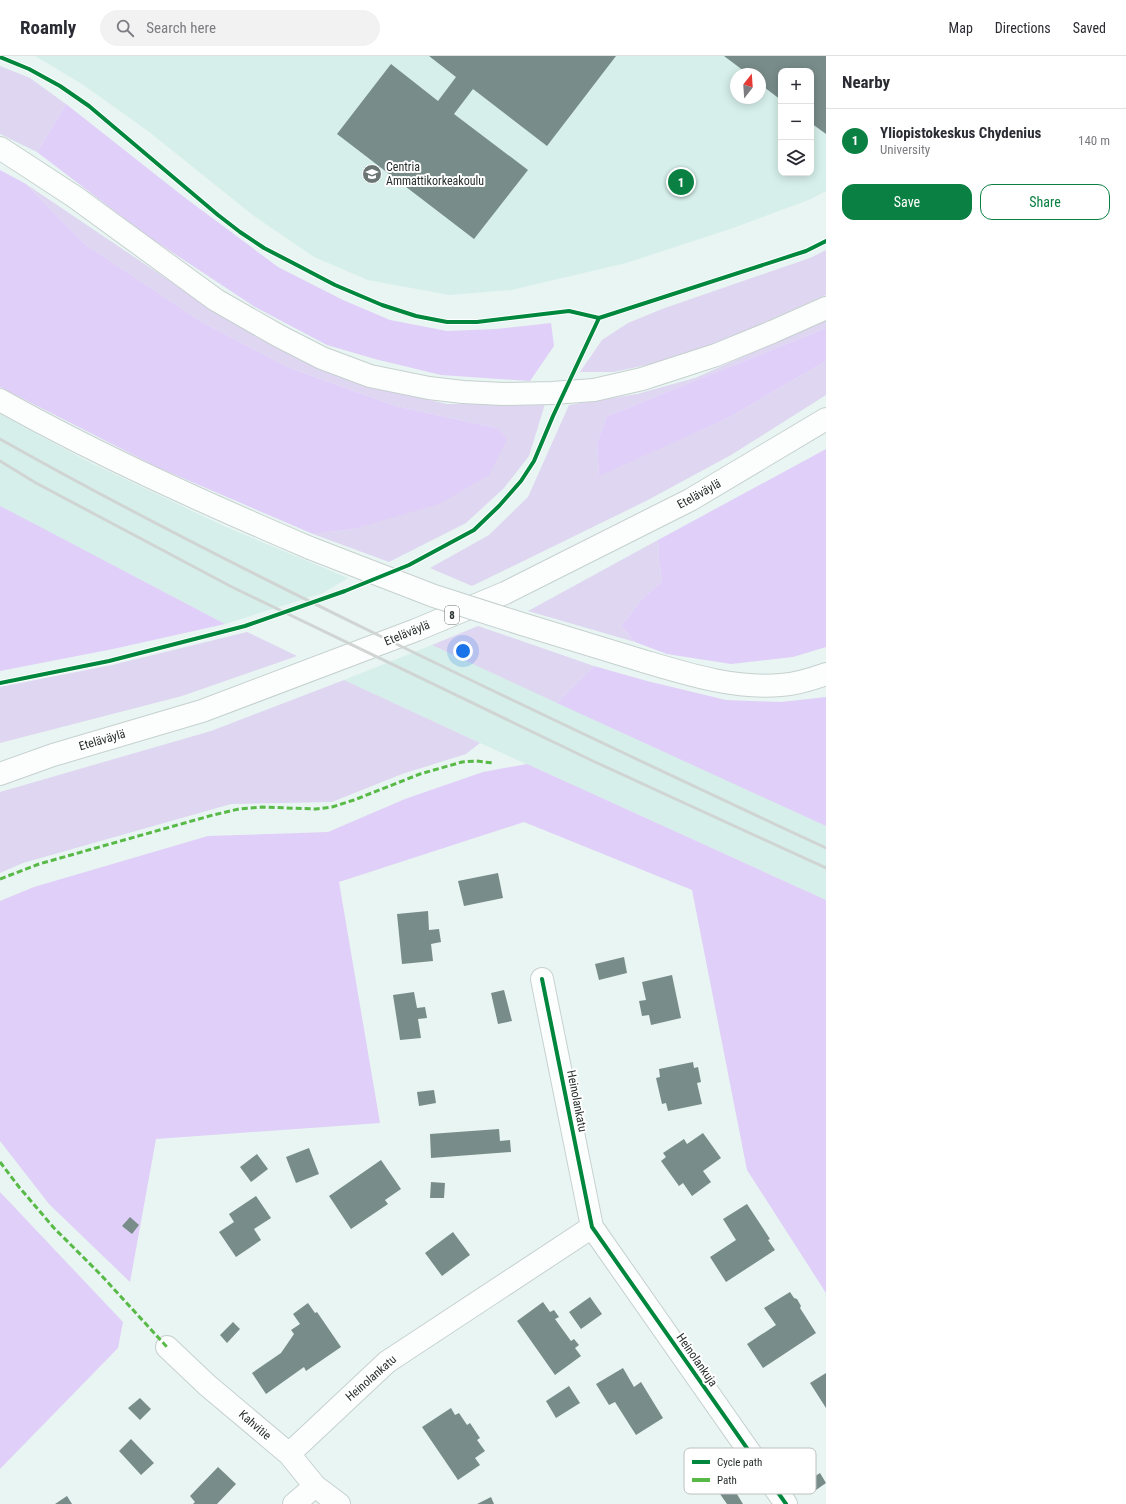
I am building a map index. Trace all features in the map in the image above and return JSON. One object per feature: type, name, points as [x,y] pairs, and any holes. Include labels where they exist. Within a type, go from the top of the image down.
[{"type":"main road","points":[[0,148],[75,197],[216,300],[279,336],[322,358],[370,376],[429,388],[463,392],[503,394],[594,390],[642,379],[716,355],[826,308]]},
{"type":"main road","points":[[0,400],[113,458],[206,503],[310,548],[434,596],[643,662],[714,680],[752,685],[782,685],[810,680],[826,674]]},
{"type":"main road","name":"Eteläväylä","points":[[0,774],[53,755],[202,711],[416,630],[505,593],[690,500],[826,419]]},
{"type":"main road","name":"Eteläväylä","points":[[0,762],[53,755]]},
{"type":"main road","name":"Heinolankatu","points":[[288,1454],[387,1362],[592,1227],[542,979]]},
{"type":"main road","name":"Heinolankuja","points":[[592,1227],[747,1448]]},
{"type":"main road","name":"Kahvitie","points":[[167,1348],[288,1454],[315,1486],[339,1504]]},
{"type":"main road","points":[[294,1504],[315,1486]]},
{"type":"main road","name":"Heinolankuja","points":[[779,1494],[786,1504]]},
{"type":"shaded area","name":"Centria Ammattikorkeakoulu","points":[[35,56],[826,56],[826,191],[811,199],[733,228],[626,263],[511,290],[449,295],[368,280],[314,257],[254,216],[148,131],[82,84]]},
{"type":"shaded area","points":[[0,66],[30,78],[66,104],[37,152],[0,134]]},
{"type":"shaded area","points":[[66,104],[184,197],[278,267],[343,300],[390,320],[447,331],[496,329],[551,323],[554,346],[530,381],[441,375],[375,359],[327,345],[255,307],[146,235],[37,152]]},
{"type":"shaded area","points":[[0,170],[26,184],[85,244],[202,322],[290,368],[396,406],[497,428],[507,439],[489,475],[439,504],[353,529],[313,534],[157,467],[0,387]]},
{"type":"shaded area","points":[[26,184],[201,302],[308,363],[382,389],[447,404],[545,404],[529,456],[504,488],[466,523],[389,562],[313,534],[353,529],[497,428],[396,406],[290,368],[202,322],[85,244]]},
{"type":"shaded area","points":[[826,250],[826,295],[716,344],[656,363],[614,372],[580,372],[602,340],[628,323],[662,309],[810,258]]},
{"type":"shaded area","points":[[826,320],[826,328],[607,416],[597,443],[599,475],[728,418],[826,361],[826,395],[731,455],[646,501],[472,586],[430,568],[489,535],[528,497],[569,405],[637,394],[695,378]]},
{"type":"shaded area","points":[[826,328],[826,361],[728,418],[599,476],[597,443],[607,416]]},
{"type":"shaded area","points":[[0,414],[87,461],[226,527],[348,578],[323,593],[225,624],[0,506]]},
{"type":"shaded area","points":[[826,449],[826,647],[793,657],[731,664],[667,654],[635,642],[621,626],[642,599],[662,581],[658,540]]},
{"type":"shaded area","points":[[0,506],[225,624],[113,649],[0,671]]},
{"type":"shaded area","points":[[658,540],[662,581],[642,599],[621,626],[635,642],[528,611]]},
{"type":"shaded area","points":[[478,626],[594,666],[557,703],[432,645]]},
{"type":"shaded area","points":[[247,632],[297,656],[182,696],[0,743],[0,687],[112,665]]},
{"type":"shaded area","points":[[432,645],[826,826],[826,900],[344,680]]},
{"type":"shaded area","points":[[594,666],[647,681],[726,700],[781,702],[826,697],[826,826],[557,703]]},
{"type":"shaded area","points":[[344,680],[480,743],[466,754],[402,774],[332,802],[231,804],[23,863],[0,873],[0,792],[211,731]]},
{"type":"shaded area","points":[[527,764],[826,900],[826,1293],[747,1170],[692,890],[524,822],[339,882],[380,1123],[156,1139],[130,1282],[49,1204],[0,1141],[0,901],[34,887],[208,836],[328,832],[405,799],[483,772]]},
{"type":"shaded area","points":[[0,1192],[123,1322],[118,1348],[0,1469]]},
{"type":"building","points":[[429,56],[616,56],[547,146],[473,89],[454,114],[528,170],[474,239],[337,134],[391,64],[438,101],[456,77]]},
{"type":"building","points":[[724,56],[826,56],[826,134],[814,125],[814,68],[778,68],[778,98],[766,89],[766,68],[740,68]]},
{"type":"building","points":[[498,873],[503,898],[464,906],[458,881]]},
{"type":"building","points":[[428,911],[429,930],[439,929],[441,942],[431,944],[433,961],[402,964],[397,914]]},
{"type":"building","points":[[624,957],[627,973],[599,980],[595,964]]},
{"type":"building","points":[[672,975],[681,1018],[651,1025],[649,1015],[642,1016],[639,1001],[646,1000],[642,982]]},
{"type":"building","points":[[504,990],[512,1021],[498,1024],[491,993]]},
{"type":"building","points":[[414,992],[417,1008],[425,1007],[427,1018],[418,1019],[421,1038],[400,1040],[393,995]]},
{"type":"building","points":[[693,1062],[694,1068],[698,1067],[701,1082],[697,1083],[702,1104],[668,1111],[666,1103],[662,1104],[656,1078],[660,1077],[659,1069]]},
{"type":"building","points":[[434,1090],[436,1103],[419,1106],[417,1092]]},
{"type":"building","points":[[499,1129],[500,1141],[510,1140],[511,1152],[431,1158],[430,1134]]},
{"type":"building","points":[[703,1133],[721,1158],[703,1171],[711,1182],[692,1196],[683,1183],[679,1186],[661,1161],[666,1157],[663,1153],[684,1139],[687,1144]]},
{"type":"building","points":[[309,1148],[319,1174],[296,1183],[286,1157]]},
{"type":"building","points":[[257,1154],[268,1169],[251,1182],[240,1167]]},
{"type":"building","points":[[381,1160],[401,1189],[385,1200],[388,1204],[351,1229],[329,1196]]},
{"type":"building","points":[[431,1182],[445,1183],[444,1198],[430,1198]]},
{"type":"building","points":[[256,1196],[271,1218],[254,1229],[261,1240],[236,1257],[219,1232],[234,1222],[229,1214]]},
{"type":"building","points":[[747,1204],[770,1239],[768,1240],[775,1250],[726,1282],[710,1257],[736,1240],[723,1219]]},
{"type":"building","points":[[130,1217],[139,1225],[132,1234],[122,1226]]},
{"type":"building","points":[[453,1232],[470,1255],[442,1276],[425,1253]]},
{"type":"building","points":[[790,1292],[794,1298],[797,1299],[801,1306],[800,1308],[816,1333],[763,1368],[747,1344],[776,1325],[764,1308]]},
{"type":"building","points":[[590,1297],[602,1314],[581,1329],[569,1312]]},
{"type":"building","points":[[543,1302],[550,1312],[554,1310],[559,1317],[555,1319],[571,1341],[574,1339],[579,1345],[575,1348],[581,1356],[555,1375],[517,1321]]},
{"type":"building","points":[[308,1303],[315,1313],[317,1312],[341,1347],[306,1371],[304,1367],[266,1394],[252,1373],[281,1353],[294,1334],[291,1330],[300,1324],[293,1314]]},
{"type":"building","points":[[233,1322],[240,1329],[227,1343],[220,1335]]},
{"type":"building","points":[[623,1368],[634,1387],[641,1382],[663,1418],[636,1435],[615,1402],[609,1405],[596,1384]]},
{"type":"building","points":[[826,1373],[826,1408],[810,1383]]},
{"type":"building","points":[[569,1386],[580,1403],[556,1418],[546,1401]]},
{"type":"building","points":[[140,1398],[151,1409],[140,1420],[128,1408]]},
{"type":"building","points":[[451,1408],[455,1415],[459,1413],[467,1425],[470,1423],[480,1438],[477,1440],[485,1451],[475,1458],[480,1465],[458,1480],[422,1427]]},
{"type":"building","points":[[131,1439],[154,1463],[141,1475],[119,1451]]},
{"type":"building","points":[[218,1467],[236,1484],[217,1504],[193,1504],[195,1502],[190,1496]]},
{"type":"building","points":[[820,1473],[826,1483],[816,1490],[816,1476]]},
{"type":"building","points":[[720,1494],[737,1494],[743,1504],[727,1504]]},
{"type":"building","points":[[67,1496],[72,1504],[55,1504]]},
{"type":"building","points":[[491,1497],[494,1504],[477,1504]]},
{"type":"railway","points":[[0,439],[141,515],[330,612],[826,848]]},
{"type":"railway","points":[[0,461],[36,483],[232,587],[595,762],[826,868]]},
{"type":"marked path","points":[[0,879],[39,864],[213,815],[239,809],[262,807],[316,809],[332,807],[420,774],[462,762],[476,761],[493,763]]},
{"type":"marked path","points":[[0,1162],[54,1228],[101,1275],[167,1347]]},
{"type":"cycle path","points":[[0,57],[29,69],[60,86],[89,106],[218,215],[264,248],[335,285],[382,305],[416,316],[447,322],[477,322],[569,311],[599,318],[806,251],[826,241]]},
{"type":"cycle path","points":[[0,683],[109,661],[245,626],[345,591],[409,565],[474,530],[499,506],[521,481],[534,461],[553,416],[599,318]]},
{"type":"cycle path","points":[[542,979],[592,1227],[747,1448]]},
{"type":"cycle path","points":[[779,1494],[786,1504]]},
{"type":"place","name":"Centria Ammattikorkeakoulu","points":[[372,174]]},
{"type":"place","name":"Yliopistokeskus Chydenius","points":[[681,182]]}]
